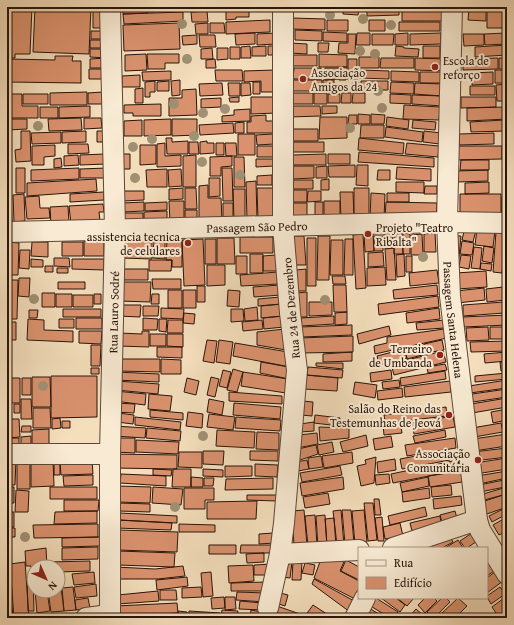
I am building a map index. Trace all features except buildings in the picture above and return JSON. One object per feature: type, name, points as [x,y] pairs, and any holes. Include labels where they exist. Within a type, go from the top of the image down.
[{"type":"street","name":"Rua Lauro Sodré","points":[[110,7],[115,230],[110,454],[110,616]]},
{"type":"street","name":"Rua 24 de Dezembro","points":[[268,608],[280,554],[284,523],[297,370],[290,313],[283,226],[282,7]]},
{"type":"street","name":"Passagem Santa Helena","points":[[452,7],[447,222],[450,296],[477,520],[480,530],[507,574]]},
{"type":"street","name":"Passagem São Pedro","points":[[7,232],[447,222],[507,223]]},
{"type":"street","points":[[7,454],[110,454]]},
{"type":"street","points":[[396,547],[477,520]]},
{"type":"street","points":[[280,554],[358,550]]},
{"type":"street","points":[[355,618],[364,599]]},
{"type":"street","points":[[86,618],[110,616]]},
{"type":"place","name":"Escola de reforço","points":[[435,67]]},
{"type":"place","name":"Associação Amigos da 24","points":[[303,79]]},
{"type":"place","name":"Projeto \"Teatro Ribalta\"","points":[[368,234]]},
{"type":"place","name":"assistencia tecnica de celulares","points":[[188,243]]},
{"type":"place","name":"Terreiro de Umbanda","points":[[440,355]]},
{"type":"place","name":"Salão do Reino das Testemunhas de Jeová","points":[[449,415]]},
{"type":"place","name":"Associação Comunitária","points":[[478,460]]}]
